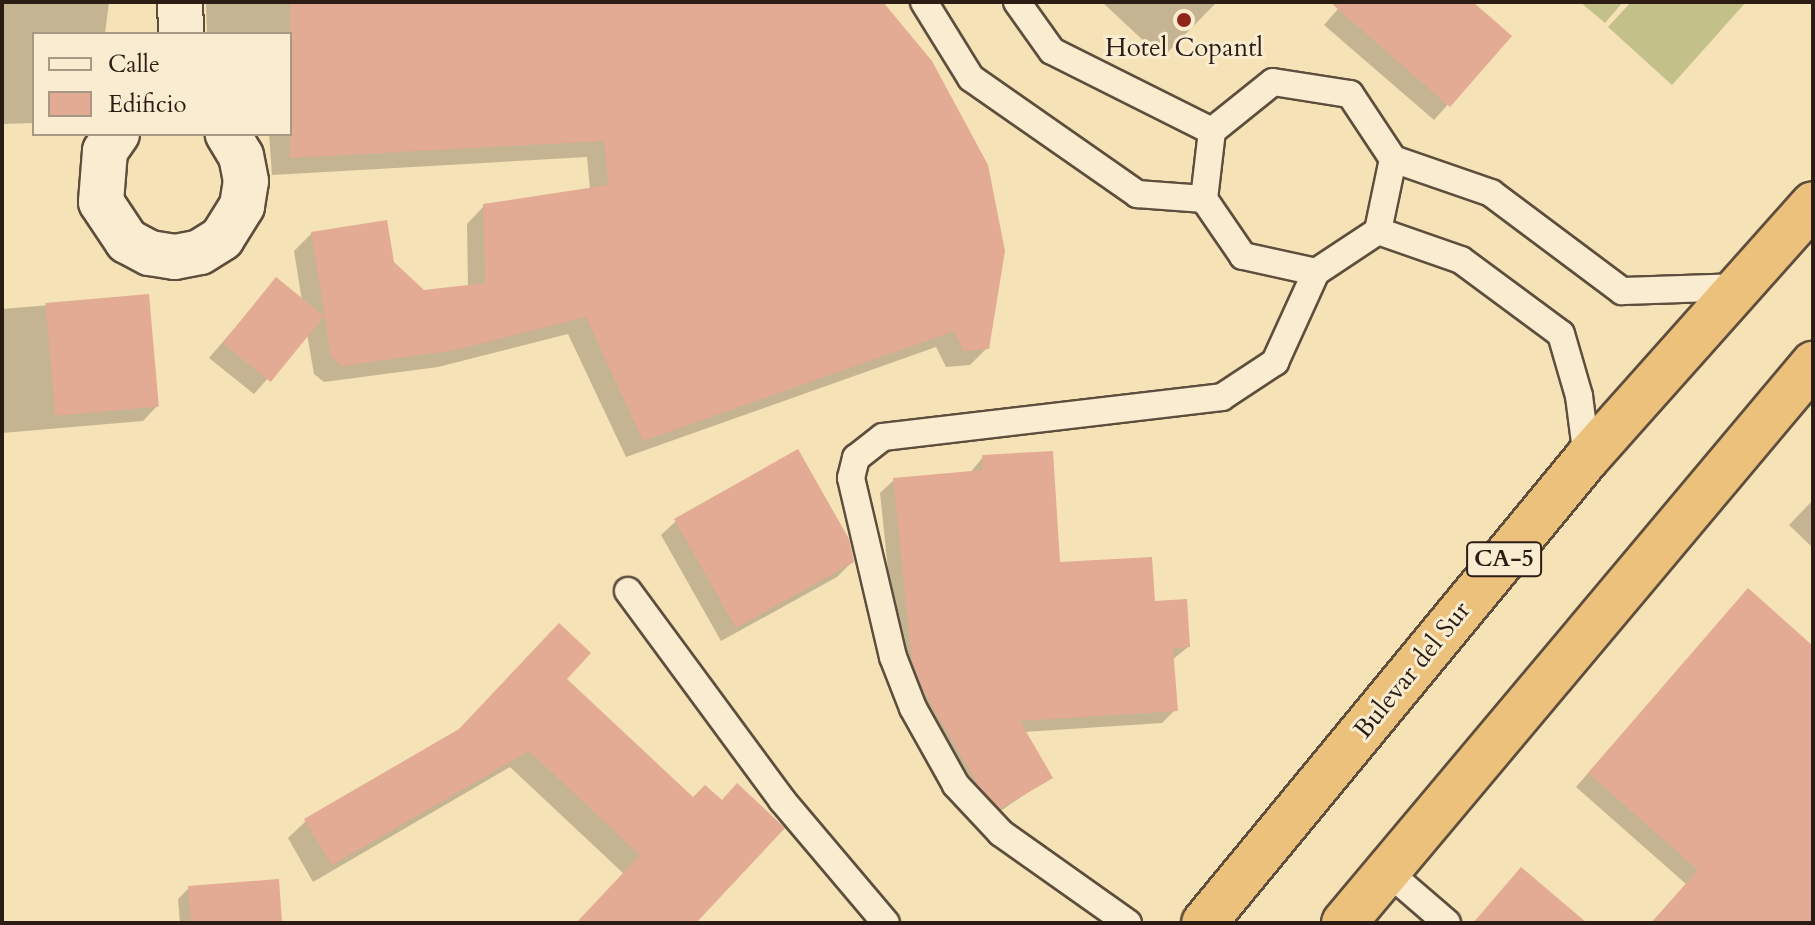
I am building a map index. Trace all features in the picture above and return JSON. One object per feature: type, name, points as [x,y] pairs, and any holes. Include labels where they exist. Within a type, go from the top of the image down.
[{"type":"highway","name":"Bulevar del Sur","points":[[1204,923],[1587,458],[1743,287],[1813,204]]},
{"type":"highway","points":[[1344,923],[1810,372]]},
{"type":"street","points":[[180,2],[181,32]]},
{"type":"street","points":[[116,136],[105,151],[99,176],[101,202],[112,225],[138,247],[175,257],[200,252],[222,238],[242,206],[246,181],[241,156],[229,136]]},
{"type":"lane","points":[[924,2],[971,78],[1137,194],[1204,199]]},
{"type":"lane","points":[[1017,2],[1052,51],[1212,131]]},
{"type":"lane","points":[[1316,272],[1243,256],[1204,199],[1212,131],[1273,82],[1350,94],[1393,159],[1491,193],[1622,291],[1743,287]]},
{"type":"lane","points":[[1128,923],[1001,833],[956,785],[913,708],[893,657],[851,478],[856,458],[883,437],[1222,397],[1275,362],[1316,272],[1378,231],[1393,159]]},
{"type":"lane","points":[[1378,231],[1461,260],[1561,334],[1579,396],[1587,458]]},
{"type":"lane","points":[[628,591],[782,800],[886,923]]},
{"type":"lane","points":[[1388,872],[1441,921]]},
{"type":"shaded area","points":[[1580,2],[1623,2],[1605,23]]},
{"type":"shaded area","points":[[1631,2],[1746,2],[1672,85],[1608,27]]},
{"type":"building","points":[[290,2],[883,2],[932,61],[988,165],[1005,251],[989,349],[963,351],[954,331],[643,441],[586,317],[456,350],[342,366],[331,356],[311,232],[387,220],[394,262],[424,290],[485,283],[483,204],[608,185],[604,141],[290,158]]},
{"type":"building","points":[[1330,2],[1473,2],[1512,36],[1450,107]]},
{"type":"building","points":[[276,277],[324,316],[271,382],[223,343]]},
{"type":"building","points":[[149,294],[159,407],[55,416],[45,303]]},
{"type":"building","points":[[798,449],[849,539],[854,562],[736,628],[674,519]]},
{"type":"building","points":[[1053,451],[1060,562],[1152,557],[1155,601],[1187,599],[1190,647],[1173,648],[1178,711],[1020,721],[1053,778],[1000,809],[979,786],[925,694],[912,661],[893,478],[983,470],[982,455]]},
{"type":"building","points":[[1748,588],[1813,646],[1813,923],[1651,923],[1698,870],[1588,773]]},
{"type":"building","points":[[559,623],[591,653],[567,679],[693,797],[705,785],[722,800],[737,783],[785,828],[696,923],[576,923],[640,855],[529,751],[332,865],[304,819],[459,729]]},
{"type":"building","points":[[1521,867],[1587,923],[1473,923]]},
{"type":"building","points":[[279,879],[282,923],[191,923],[188,886]]},
{"type":"place","name":"Hotel Copantl","points":[[1184,20]]}]
